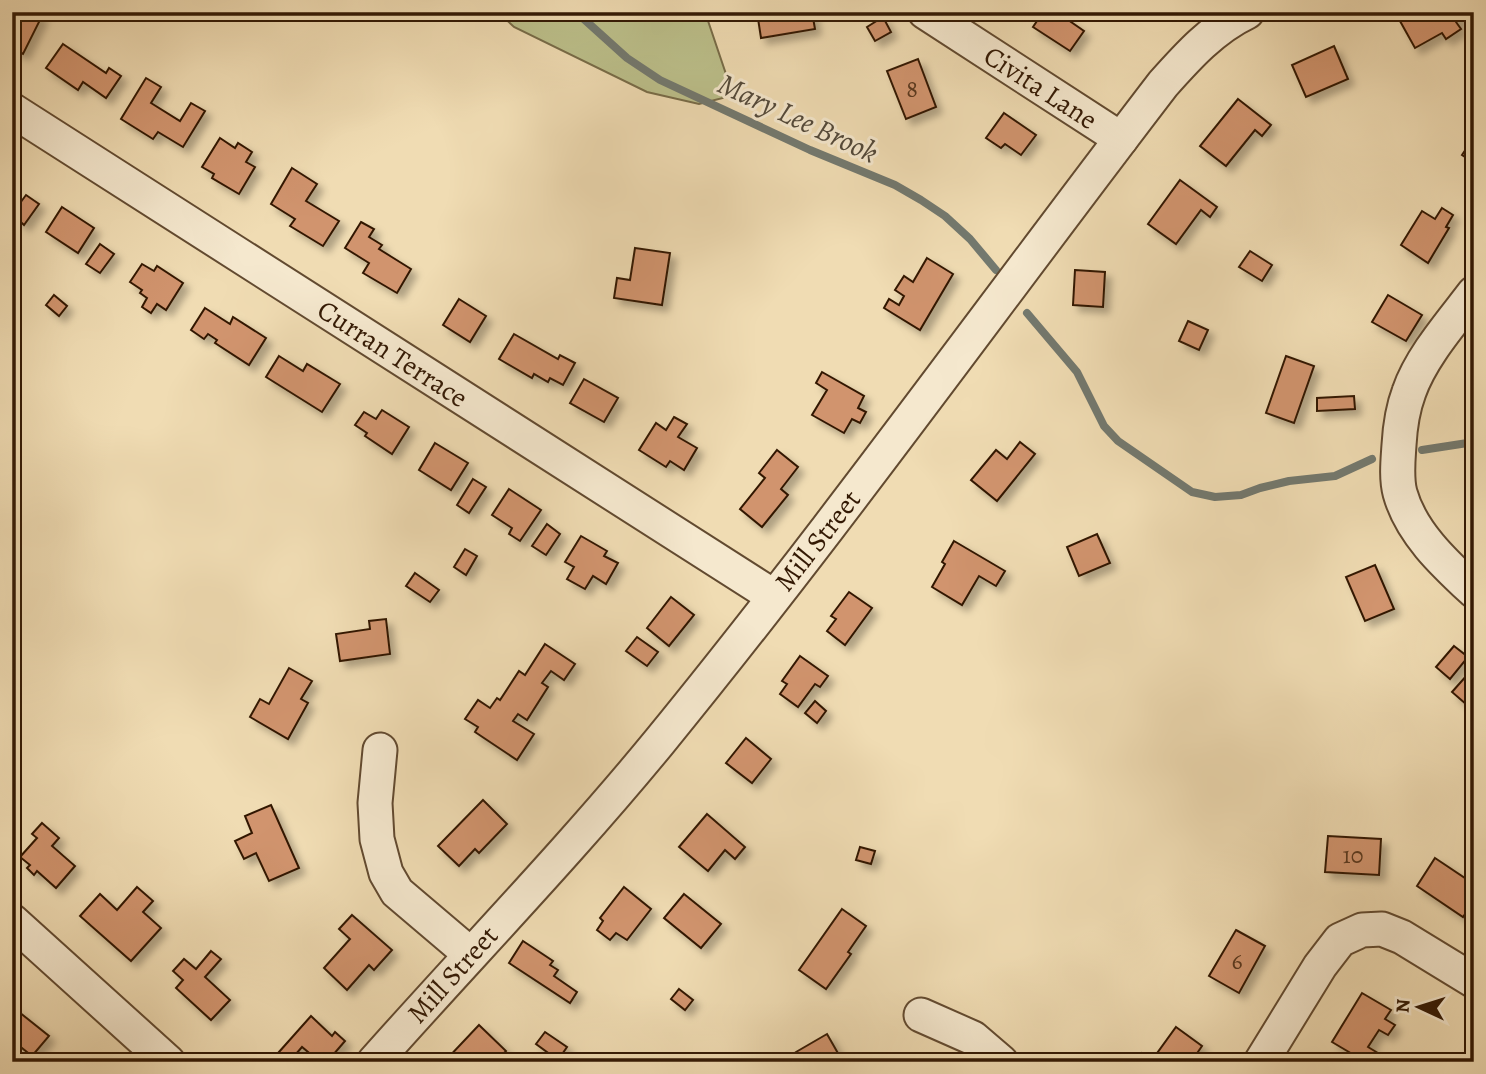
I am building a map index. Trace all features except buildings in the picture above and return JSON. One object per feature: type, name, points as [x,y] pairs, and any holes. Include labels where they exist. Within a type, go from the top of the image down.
[{"type":"street","name":"Civita Lane","points":[[925,12],[1121,139]]},
{"type":"street","name":"Mill Street","points":[[374,1062],[583,831],[658,743],[950,367],[1163,84],[1213,33],[1247,12]]},
{"type":"street","name":"Curran Terrace","points":[[12,110],[773,596]]},
{"type":"street","points":[[1474,293],[1430,352],[1409,391],[1400,430],[1397,465],[1400,493],[1414,523],[1440,559],[1474,591]]},
{"type":"street","points":[[380,750],[375,803],[377,839],[386,873],[397,892],[470,954]]},
{"type":"street","points":[[12,921],[167,1062]]},
{"type":"street","points":[[1261,1062],[1320,967],[1340,940],[1362,930],[1382,929],[1402,936],[1474,981]]},
{"type":"street","points":[[921,1014],[973,1038],[1001,1062]]},
{"type":"green space","points":[[498,12],[705,12],[729,83],[723,98],[699,104],[647,92],[514,27]]},
{"type":"waterway","name":"Mary Lee Brook","points":[[576,12],[627,58],[660,80],[810,150],[895,185],[921,200],[945,216],[970,239],[996,270]]},
{"type":"waterway","name":"Mary Lee Brook","points":[[1027,313],[1077,372],[1104,426],[1118,441],[1192,492],[1215,497],[1241,495],[1289,481],[1335,476],[1372,459]]},
{"type":"waterway","name":"Mary Lee Brook","points":[[1422,450],[1474,442]]}]
